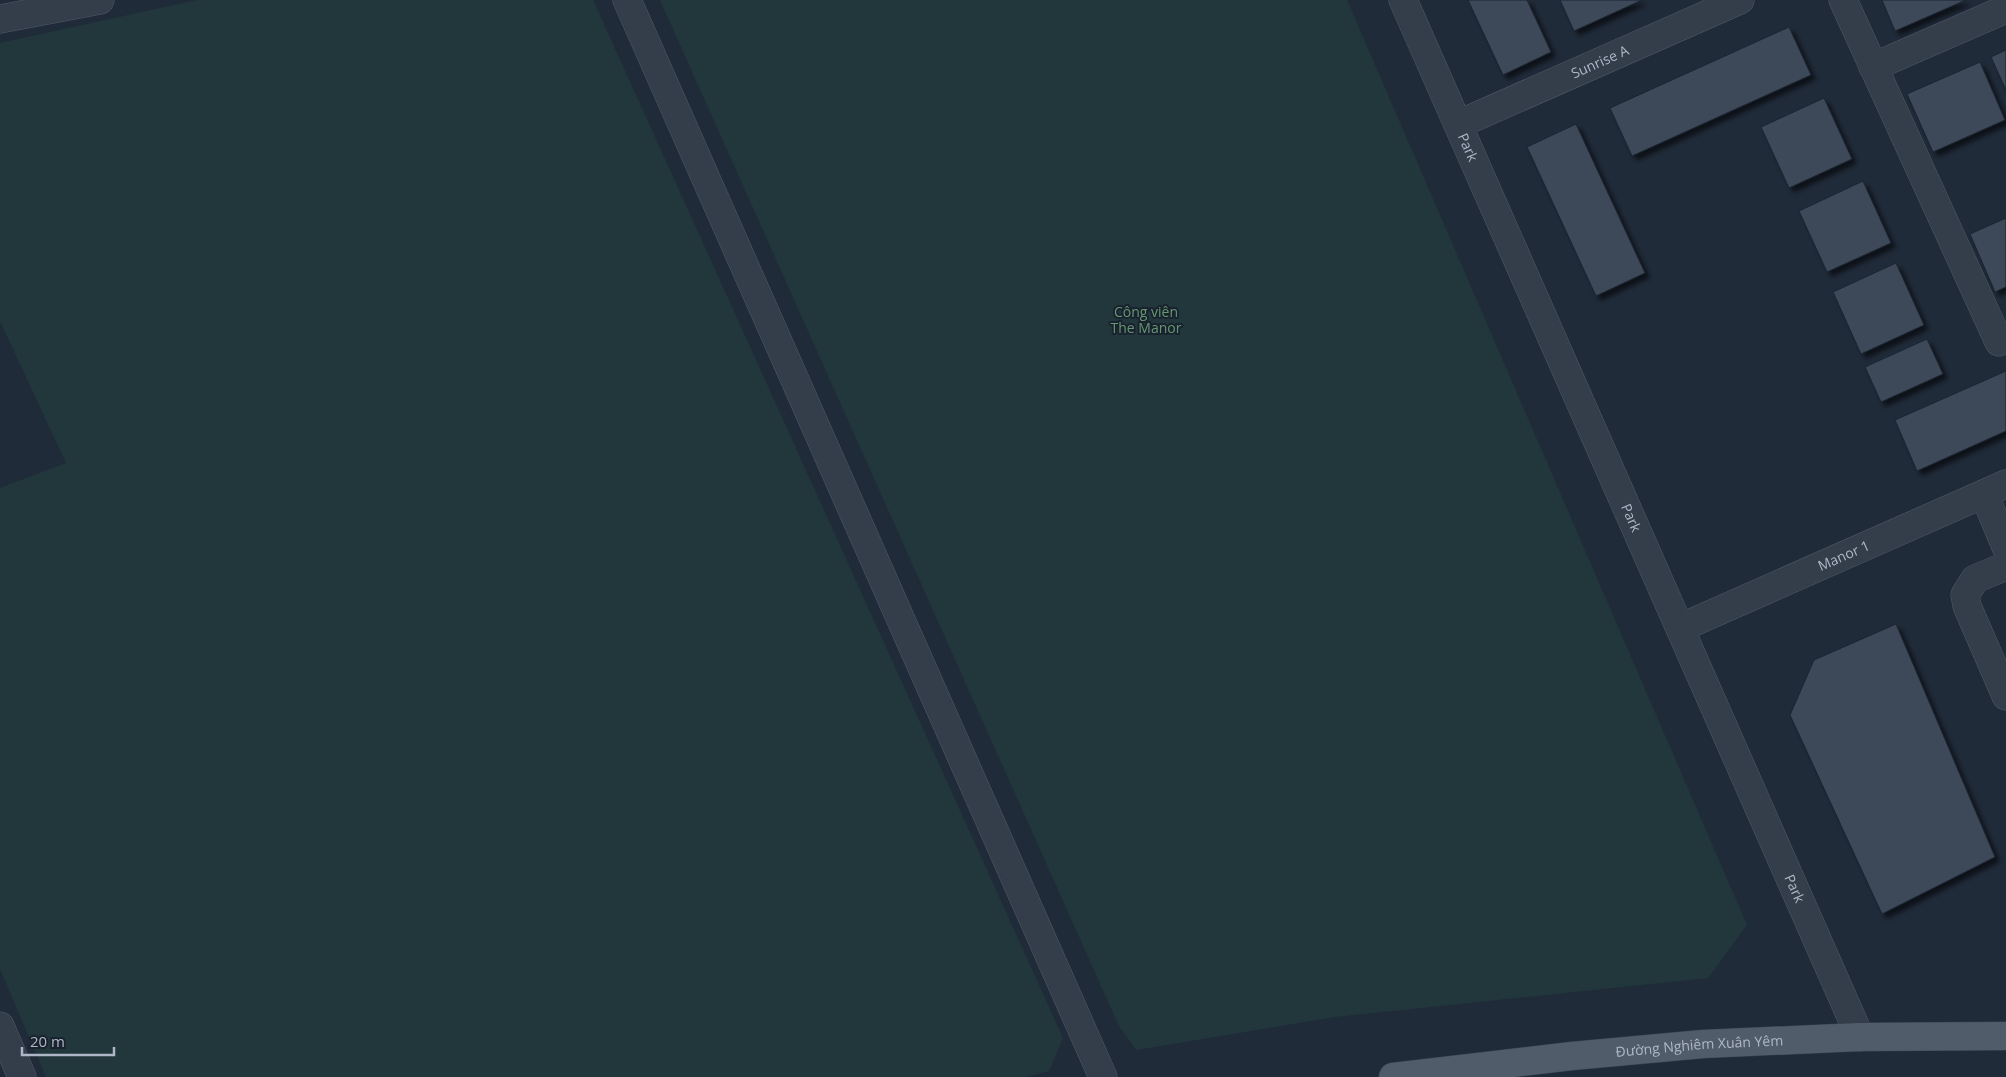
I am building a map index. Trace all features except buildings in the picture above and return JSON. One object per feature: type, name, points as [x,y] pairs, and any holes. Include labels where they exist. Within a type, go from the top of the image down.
[{"type":"main road","name":"Đường Nghiêm Xuân Yêm","points":[[1392,1077],[1572,1056],[1694,1045],[1860,1037],[2006,1036]]},
{"type":"street","points":[[0,19],[100,0]]},
{"type":"street","points":[[627,0],[1103,1077]]},
{"type":"street","name":"Park","points":[[1403,0],[1860,1037]]},
{"type":"street","name":"Sunrise A","points":[[1458,124],[1740,0]]},
{"type":"street","points":[[1843,0],[1999,342],[2006,340]]},
{"type":"street","points":[[1873,67],[2006,9]]},
{"type":"street","points":[[1995,489],[2006,547]]},
{"type":"street","name":"Manor 1","points":[[1680,628],[1995,489]]},
{"type":"street","points":[[2006,566],[1975,579],[1965,595],[1967,606],[2006,696]]},
{"type":"street","points":[[0,1026],[22,1077]]},
{"type":"green space","points":[[197,0],[593,0],[1063,1038],[1049,1071],[1026,1077],[46,1077],[0,969],[0,488],[66,463],[0,321],[0,43]]},
{"type":"green space","name":"Công viên The Manor","points":[[660,0],[1347,0],[1747,925],[1708,978],[1335,1017],[1136,1050],[1119,1026]]}]
